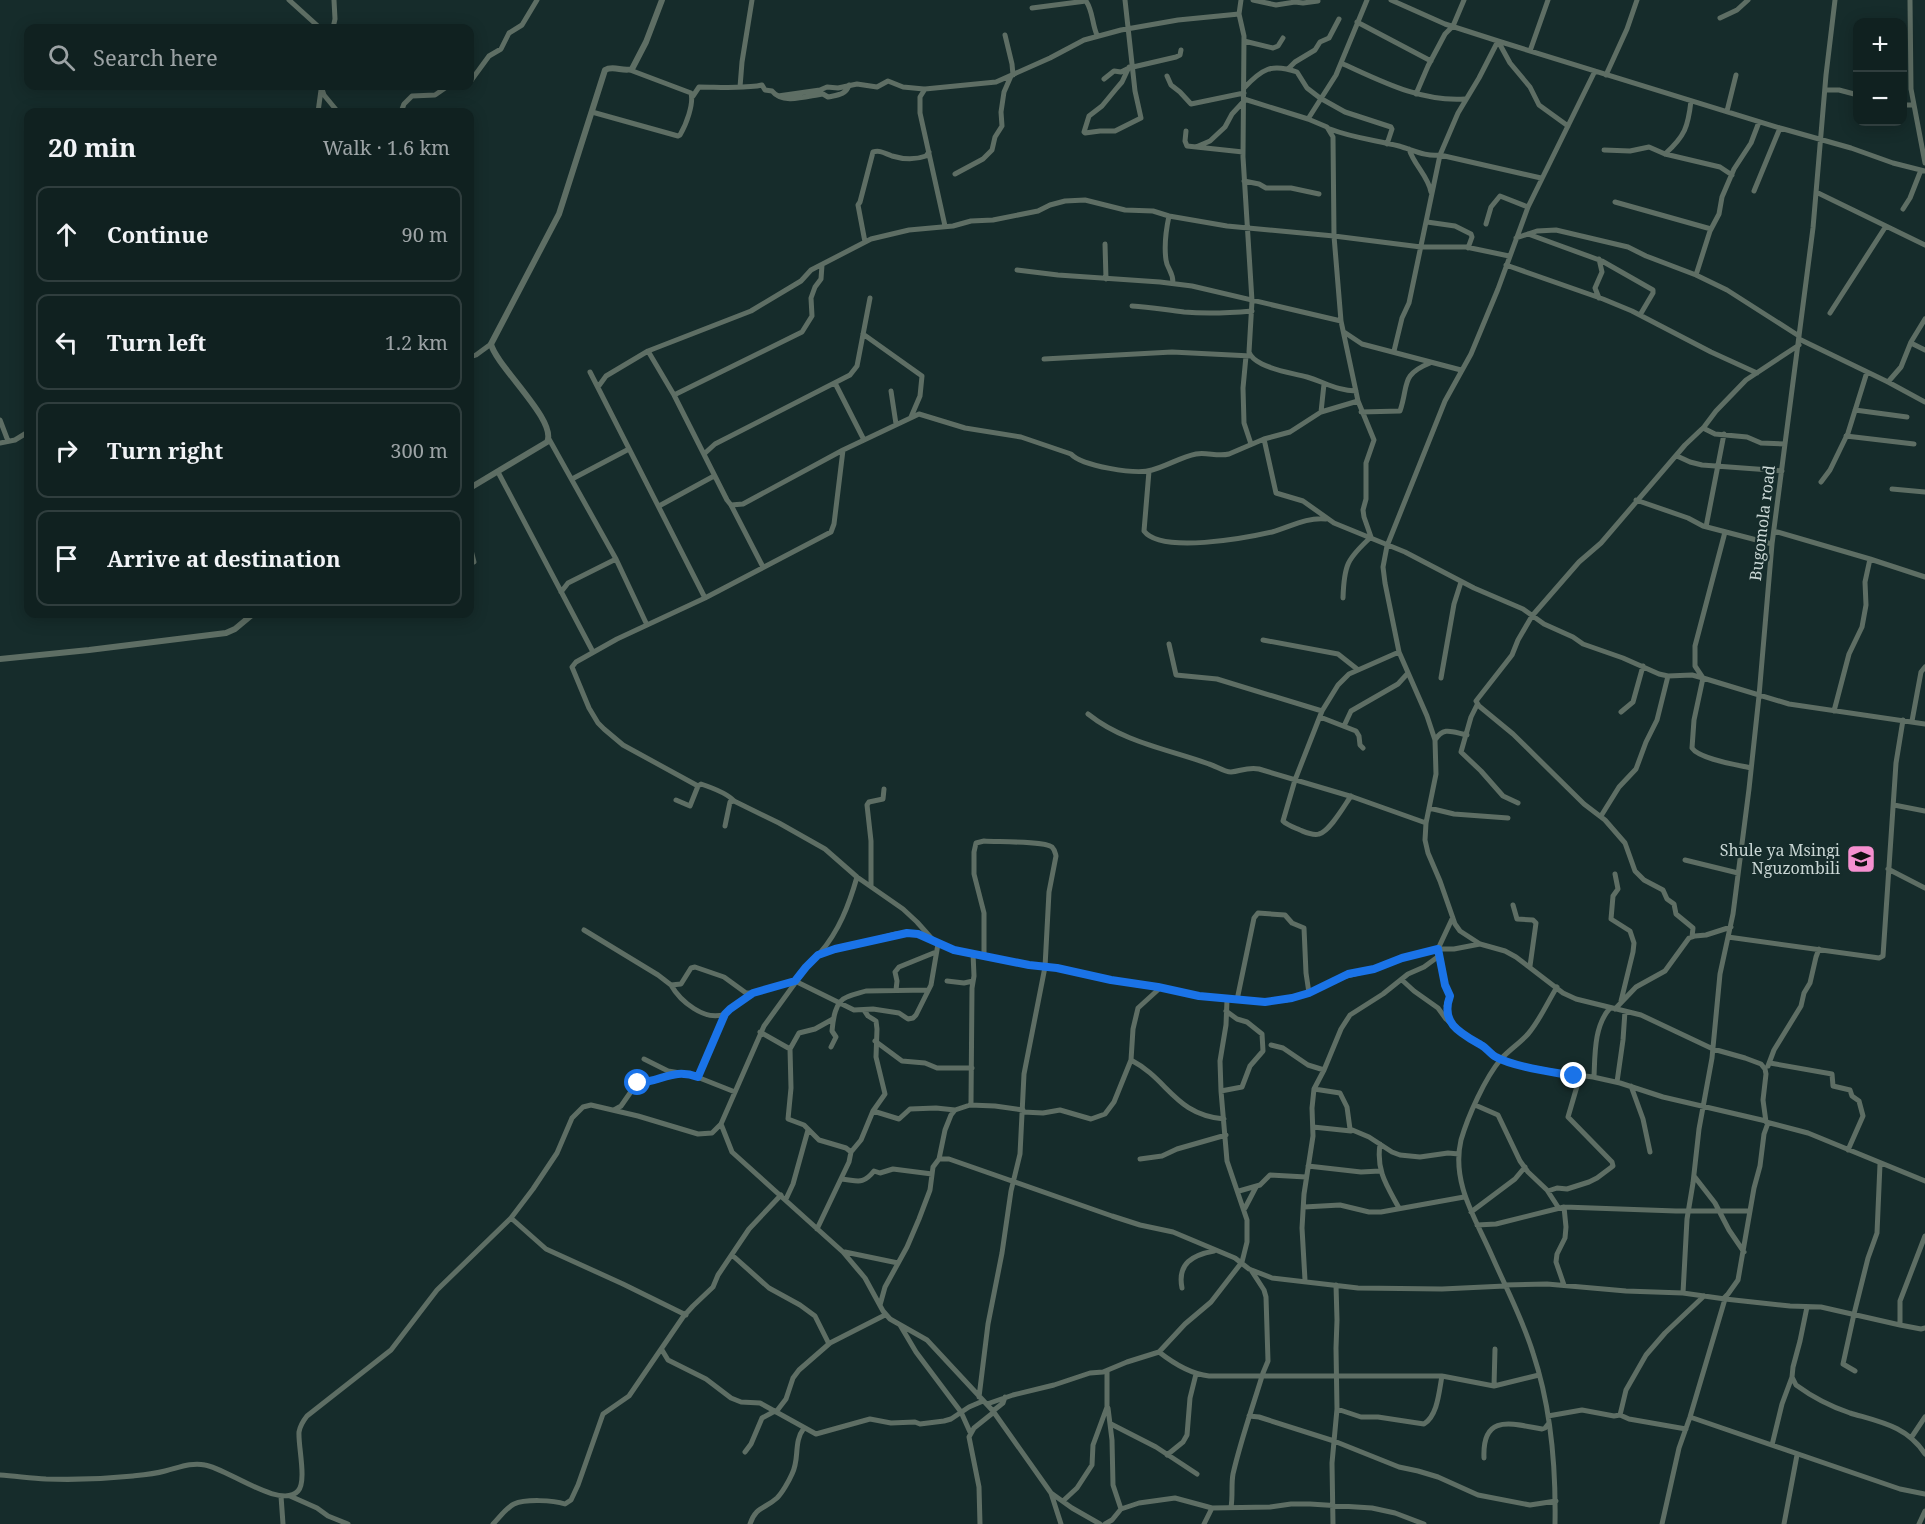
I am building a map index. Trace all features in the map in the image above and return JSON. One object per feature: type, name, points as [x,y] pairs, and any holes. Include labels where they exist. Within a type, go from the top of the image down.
[{"type":"street","points":[[289,0],[316,24]]},
{"type":"street","points":[[334,0],[334,24]]},
{"type":"street","points":[[474,77],[489,56],[501,49],[509,33],[522,25],[537,0]]},
{"type":"street","points":[[630,70],[646,42],[662,0]]},
{"type":"street","points":[[741,87],[742,62],[752,0]]},
{"type":"street","points":[[1125,0],[1131,65],[1141,118],[1114,131],[1100,130],[1085,133],[1089,116],[1102,106],[1131,65]]},
{"type":"street","points":[[1241,0],[1239,14],[1244,41],[1244,181],[1252,301],[1243,388],[1244,426],[1251,444]]},
{"type":"street","points":[[1253,0],[1276,5],[1318,1]]},
{"type":"street","points":[[1308,119],[1332,82],[1367,0]]},
{"type":"street","points":[[1391,0],[1498,41],[1893,163],[1923,170],[1903,209]]},
{"type":"street","points":[[1416,94],[1445,34],[1454,26],[1464,0]]},
{"type":"street","points":[[1530,51],[1548,0]]},
{"type":"street","points":[[1606,75],[1627,29],[1637,0]]},
{"type":"street","points":[[1720,18],[1737,10],[1748,0]]},
{"type":"street","name":"Bugomola road","points":[[1683,1293],[1689,1210],[1713,1049],[1720,974],[1731,927],[1751,768],[1772,544],[1813,228],[1835,0]]},
{"type":"street","points":[[1910,0],[1910,76],[1913,105],[1925,163]]},
{"type":"street","points":[[1032,8],[1086,2],[1091,8],[1092,22],[1097,35]]},
{"type":"street","points":[[777,96],[834,86],[838,88],[857,84],[879,87],[881,83],[888,81],[902,87],[925,89],[996,82],[1097,35],[1129,28],[1239,14]]},
{"type":"street","points":[[1288,69],[1315,50],[1320,42],[1329,38],[1339,19]]},
{"type":"street","points":[[1357,22],[1431,61]]},
{"type":"street","points":[[955,174],[984,158],[992,150],[994,137],[1002,126],[1001,112],[1004,92],[1012,75],[1012,64],[1005,35]]},
{"type":"street","points":[[1244,41],[1276,48],[1282,39]]},
{"type":"street","points":[[1394,351],[1402,318],[1409,303],[1440,155],[1453,123],[1498,41]]},
{"type":"street","points":[[1498,41],[1510,63],[1530,87],[1539,105],[1568,126]]},
{"type":"street","points":[[1104,79],[1113,72],[1121,72],[1131,65],[1176,57],[1180,55],[1181,50]]},
{"type":"street","points":[[1341,63],[1399,89],[1416,94],[1466,99]]},
{"type":"street","points":[[474,356],[491,344],[559,214],[604,70],[610,68],[630,70],[690,92],[693,96]]},
{"type":"street","points":[[1195,148],[1210,141],[1225,127],[1256,75],[1265,69],[1276,68],[1297,72],[1307,88],[1344,112],[1391,127],[1387,144]]},
{"type":"street","points":[[1595,71],[1527,207],[1471,354],[1445,401],[1387,546],[1383,567],[1399,652],[1435,740],[1436,774],[1425,837],[1428,853],[1452,919],[1460,930],[1480,944],[1505,951],[1576,999],[1625,1011],[1653,1021],[1713,1049],[1761,1064],[1766,1074]]},
{"type":"street","points":[[1727,111],[1736,75]]},
{"type":"street","points":[[1167,76],[1171,85],[1191,104],[1244,95],[1352,138],[1541,178]]},
{"type":"street","points":[[592,112],[678,136],[683,130],[693,96],[699,87],[754,88],[763,86],[765,90],[772,91],[784,99],[845,93],[849,85]]},
{"type":"street","points":[[925,89],[919,101],[945,226]]},
{"type":"street","points":[[318,108],[321,90]]},
{"type":"street","points":[[322,90],[335,108]]},
{"type":"street","points":[[402,108],[412,96],[435,95],[442,90]]},
{"type":"street","points":[[1825,90],[1839,90],[1853,94]]},
{"type":"street","points":[[1665,154],[1684,134],[1689,120],[1691,100]]},
{"type":"street","points":[[1907,105],[1913,105]]},
{"type":"street","points":[[1696,275],[1711,229],[1719,213],[1722,197],[1760,122]]},
{"type":"street","points":[[1754,191],[1780,128]]},
{"type":"street","points":[[1329,129],[1334,147],[1334,236],[1341,321],[1361,412],[1374,440],[1366,463],[1366,499],[1363,510],[1371,537]]},
{"type":"street","points":[[1185,131],[1185,145],[1243,152]]},
{"type":"street","points":[[1604,150],[1630,151],[1646,147],[1665,154],[1718,166],[1732,175]]},
{"type":"street","points":[[1409,149],[1414,162],[1429,182],[1432,196]]},
{"type":"street","points":[[865,242],[858,205],[873,152],[879,151],[899,158],[914,159],[926,156],[928,152]]},
{"type":"street","points":[[1244,181],[1266,188],[1291,188],[1319,194]]},
{"type":"street","points":[[1816,192],[1925,244]]},
{"type":"street","points":[[1486,224],[1489,212],[1498,196],[1527,207]]},
{"type":"street","points":[[597,387],[606,376],[648,351],[751,311],[801,281],[808,272],[865,242],[909,230],[971,221],[989,221],[1038,211],[1063,201],[1083,200],[1125,210],[1153,211],[1227,226],[1421,247],[1468,248],[1509,255]]},
{"type":"street","points":[[1616,202],[1711,229]]},
{"type":"street","points":[[1169,216],[1166,230],[1166,263],[1172,272],[1173,283]]},
{"type":"street","points":[[1427,222],[1455,226],[1471,234],[1468,248]]},
{"type":"street","points":[[1830,313],[1887,226]]},
{"type":"street","points":[[1516,238],[1546,230],[1556,230],[1623,246],[1696,275],[1727,290],[1799,340],[1925,402]]},
{"type":"street","points":[[1527,234],[1599,259],[1653,290],[1640,315]]},
{"type":"street","points":[[1105,244],[1106,279]]},
{"type":"street","points":[[1599,259],[1602,272],[1594,288],[1599,298]]},
{"type":"street","points":[[674,395],[802,332],[812,316],[812,298],[815,287],[821,279],[822,265]]},
{"type":"street","points":[[1506,265],[1640,315],[1757,373]]},
{"type":"street","points":[[1017,270],[1173,283],[1237,295],[1252,301],[1341,321]]},
{"type":"street","points":[[704,454],[715,444],[850,375],[856,366],[870,298]]},
{"type":"street","points":[[1132,306],[1208,313],[1252,311]]},
{"type":"street","points":[[1888,382],[1902,366],[1911,343],[1925,319]]},
{"type":"street","points":[[1343,331],[1362,344],[1461,370]]},
{"type":"street","points":[[863,334],[921,376],[920,396],[911,417]]},
{"type":"street","points":[[1518,803],[1503,796],[1461,753],[1478,697],[1512,655],[1532,616],[1579,562],[1601,543],[1636,500],[1746,380],[1799,340]]},
{"type":"street","points":[[1911,343],[1925,350]]},
{"type":"street","points":[[491,344],[495,355],[519,384],[539,414],[549,439],[616,559],[647,625]]},
{"type":"street","points":[[648,351],[674,395],[763,567]]},
{"type":"street","points":[[1044,359],[1172,352],[1248,356],[1272,369],[1306,377],[1341,390],[1356,391]]},
{"type":"street","points":[[1361,412],[1400,411],[1406,386],[1413,371],[1432,363]]},
{"type":"street","points":[[590,372],[705,598]]},
{"type":"street","points":[[1821,482],[1830,470],[1846,436],[1867,372]]},
{"type":"street","points":[[835,383],[864,440]]},
{"type":"street","points":[[1321,412],[1324,384]]},
{"type":"street","points":[[891,390],[896,424]]},
{"type":"street","points":[[731,506],[743,504],[843,450],[911,417],[922,414],[965,428],[1031,440],[1091,463],[1126,471],[1149,471],[1195,454],[1223,455],[1296,429],[1321,412],[1358,401]]},
{"type":"street","points":[[1855,410],[1907,417]]},
{"type":"street","points":[[0,420],[8,441]]},
{"type":"street","points":[[1703,428],[1715,434],[1749,438],[1762,443],[1785,444]]},
{"type":"street","points":[[0,443],[24,434]]},
{"type":"street","points":[[1706,527],[1724,434]]},
{"type":"street","points":[[1846,436],[1914,444]]},
{"type":"street","points":[[474,486],[549,439]]},
{"type":"street","points":[[1264,439],[1276,492],[1303,501],[1328,519],[1418,558],[1461,582],[1523,609],[1583,644],[1668,676],[1692,675],[1742,688],[1759,696],[1788,704],[1925,724]]},
{"type":"street","points":[[572,479],[629,449]]},
{"type":"street","points":[[671,985],[681,984],[691,968],[695,967],[724,977],[746,993],[795,981],[854,1010],[873,1009],[899,1013],[911,1019],[916,1014],[934,976],[936,943],[909,914],[857,877],[825,849],[734,801],[727,794],[718,793],[703,784],[698,786],[623,745],[598,723],[572,669],[576,662],[593,652],[705,598],[832,530],[843,450]]},
{"type":"street","points":[[1677,456],[1695,464],[1782,471]]},
{"type":"street","points":[[1149,471],[1144,531],[1148,536],[1159,541],[1196,543],[1233,539],[1273,531],[1314,518],[1328,519]]},
{"type":"street","points":[[498,472],[593,652]]},
{"type":"street","points":[[659,506],[714,476]]},
{"type":"street","points":[[1892,489],[1925,492]]},
{"type":"street","points":[[1636,500],[1688,518],[1706,527],[1772,544]]},
{"type":"street","points":[[1774,531],[1925,577]]},
{"type":"street","points":[[1725,532],[1695,646],[1695,666],[1703,678],[1694,720],[1693,750],[1713,759],[1751,768]]},
{"type":"street","points":[[1343,598],[1346,568],[1354,552],[1371,537]]},
{"type":"street","points":[[561,592],[568,584],[616,559]]},
{"type":"street","points":[[1834,711],[1848,654],[1862,627],[1866,605],[1865,582],[1870,559]]},
{"type":"street","points":[[1441,678],[1450,624],[1461,582]]},
{"type":"street","points":[[0,659],[226,633],[248,618]]},
{"type":"street","points":[[1263,640],[1338,654],[1357,669]]},
{"type":"street","points":[[1169,644],[1176,676],[1217,679],[1321,714],[1357,732],[1359,744],[1363,748]]},
{"type":"street","points":[[1351,796],[1338,815],[1321,833],[1315,835],[1285,824],[1283,821],[1295,780],[1321,714],[1338,685],[1357,669],[1399,652]]},
{"type":"street","points":[[1621,712],[1633,702],[1643,666]]},
{"type":"street","points":[[1912,721],[1921,672],[1925,668]]},
{"type":"street","points":[[1344,726],[1351,711],[1398,684],[1408,673]]},
{"type":"street","points":[[1601,816],[1619,787],[1636,769],[1657,720],[1668,676]]},
{"type":"street","points":[[1919,683],[1925,678]]},
{"type":"street","points":[[1477,705],[1513,734],[1584,804],[1601,816],[1625,843],[1635,871],[1644,880],[1663,890],[1667,899],[1674,904],[1676,915],[1693,928],[1692,937]]},
{"type":"street","points":[[1088,714],[1100,724],[1124,736],[1212,764],[1227,772],[1253,768],[1351,796],[1426,823]]},
{"type":"street","points":[[1728,937],[1872,957],[1883,956],[1897,754],[1903,720]]},
{"type":"street","points":[[1435,740],[1439,733],[1444,731],[1467,735]]},
{"type":"street","points":[[676,800],[690,806],[698,786]]},
{"type":"street","points":[[871,885],[871,841],[867,805],[869,802],[883,799],[884,789]]},
{"type":"street","points":[[725,826],[730,802],[734,801]]},
{"type":"street","points":[[1894,805],[1925,811]]},
{"type":"street","points":[[1429,808],[1454,814],[1508,818]]},
{"type":"street","points":[[983,1401],[988,1324],[1013,1180],[1020,1154],[1025,1068],[1045,967],[1046,930],[1056,854],[1052,848],[1044,844],[984,841],[976,843],[974,874],[984,913],[984,955]]},
{"type":"street","points":[[1685,860],[1738,873]]},
{"type":"street","points":[[1888,869],[1925,888]]},
{"type":"street","points":[[1615,874],[1618,889],[1613,896],[1611,919],[1630,931],[1634,943],[1621,1003]]},
{"type":"street","points":[[290,1496],[300,1488],[302,1478],[299,1433],[301,1424],[307,1416],[391,1350],[437,1290],[511,1218],[557,1153],[572,1118],[579,1110],[586,1105],[614,1110],[698,1134],[712,1132],[721,1124],[760,1032],[795,981],[829,943],[840,924],[857,877]]},
{"type":"street","points":[[1513,906],[1517,920],[1533,920],[1536,923],[1530,966]]},
{"type":"street","points":[[1237,1000],[1254,918],[1258,913],[1285,915],[1292,923],[1304,928],[1309,993]]},
{"type":"street","points":[[1305,1280],[1302,1228],[1306,1177],[1313,1142],[1314,1089],[1341,1029],[1350,1015],[1383,994],[1408,974],[1424,967],[1439,953],[1452,919]]},
{"type":"street","points":[[1594,1077],[1595,1054],[1602,1019],[1639,985],[1665,971],[1687,940],[1731,927]]},
{"type":"street","points":[[584,930],[658,975],[671,985],[681,999],[704,1013],[715,1017],[725,1014],[753,993]]},
{"type":"street","points":[[818,955],[907,933],[918,934],[936,943],[973,953],[1174,992],[1227,1000],[1278,1001],[1309,993],[1348,974],[1374,969],[1402,958],[1480,944]]},
{"type":"street","points":[[1662,1524],[1672,1474],[1724,1299],[1738,1280],[1767,1122],[1763,1100],[1766,1074],[1774,1050],[1799,1010],[1810,983],[1819,949]]},
{"type":"street","points":[[896,990],[896,972],[900,967],[936,952]]},
{"type":"street","points":[[970,1105],[973,953]]},
{"type":"street","points":[[1439,953],[1445,985],[1450,996],[1447,1010],[1453,1026]]},
{"type":"street","points":[[1402,980],[1438,1008],[1453,1026],[1468,1038],[1501,1059],[1519,1065],[1617,1082],[1663,1097],[1808,1133],[1925,1181]]},
{"type":"street","points":[[947,981],[964,983],[973,981]]},
{"type":"street","points":[[1555,1524],[1556,1501],[1549,1423],[1539,1375],[1532,1349],[1464,1197],[1460,1182],[1459,1154],[1465,1129],[1475,1105],[1501,1059],[1529,1033],[1557,987]]},
{"type":"street","points":[[873,1111],[898,1119],[910,1109],[955,1110],[970,1105],[1043,1113],[1063,1110],[1091,1119],[1105,1114],[1114,1102],[1131,1060],[1133,1029],[1138,1008],[1160,988]]},
{"type":"street","points":[[831,1047],[836,1037],[832,1031],[833,1019],[840,1002],[845,997],[866,990],[928,990]]},
{"type":"street","points":[[663,1350],[668,1360],[712,1382],[731,1398],[741,1402],[757,1402],[812,1433],[819,1434],[870,1419],[891,1423],[922,1424],[951,1419],[983,1401],[1054,1385],[1090,1373],[1107,1371],[1159,1352],[1185,1324],[1211,1302],[1242,1262],[1248,1236],[1245,1208],[1227,1161],[1220,1061],[1226,1025],[1227,1000]]},
{"type":"street","points":[[817,1229],[849,1162],[851,1152],[861,1140],[873,1111],[885,1094],[876,1057],[876,1021],[864,1010]]},
{"type":"street","points":[[1221,1091],[1244,1086],[1250,1066],[1263,1051],[1262,1034],[1226,1011]]},
{"type":"street","points":[[1617,1082],[1625,1011]]},
{"type":"street","points":[[698,1077],[725,1014]]},
{"type":"street","points":[[833,1019],[815,1029],[799,1033],[790,1049],[791,1088],[788,1119],[801,1124],[819,1140],[846,1148],[851,1152]]},
{"type":"street","points":[[760,1032],[790,1049]]},
{"type":"street","points":[[875,1041],[902,1061],[925,1063],[937,1068],[972,1068]]},
{"type":"street","points":[[1271,1045],[1283,1048],[1308,1065],[1324,1070]]},
{"type":"street","points":[[644,1059],[674,1073]]},
{"type":"street","points":[[1131,1060],[1149,1071],[1168,1091],[1194,1112],[1224,1119]]},
{"type":"street","points":[[1770,1063],[1832,1074],[1833,1086],[1849,1089],[1852,1096],[1859,1101],[1863,1116],[1848,1150]]},
{"type":"street","points":[[614,1110],[623,1103],[636,1083],[658,1080],[674,1073],[698,1077],[735,1092]]},
{"type":"street","points":[[1548,1191],[1557,1188],[1567,1190],[1589,1182],[1613,1166],[1612,1162],[1568,1117],[1580,1076]]},
{"type":"street","points":[[1630,1086],[1643,1119],[1650,1152]]},
{"type":"street","points":[[1314,1089],[1338,1092],[1342,1095],[1347,1107],[1348,1125],[1351,1131]]},
{"type":"street","points":[[1475,1105],[1498,1115],[1525,1167],[1561,1207],[1566,1227],[1565,1238],[1557,1254],[1556,1262],[1564,1285]]},
{"type":"street","points":[[880,1305],[885,1287],[907,1247],[924,1208],[930,1190],[933,1167],[939,1159],[945,1130],[955,1110]]},
{"type":"street","points":[[721,1124],[732,1152],[843,1252],[865,1278],[885,1315],[927,1340],[993,1411],[1051,1493],[1061,1524]]},
{"type":"street","points":[[1313,1127],[1351,1131],[1368,1137],[1396,1154],[1412,1157],[1459,1154]]},
{"type":"street","points":[[493,1524],[514,1504],[531,1501],[567,1503],[578,1485],[603,1414],[629,1396],[686,1315],[713,1287],[718,1275],[749,1229],[783,1197],[793,1184],[808,1130]]},
{"type":"street","points":[[1140,1159],[1162,1156],[1177,1149],[1226,1135]]},
{"type":"street","points":[[1380,1144],[1378,1160],[1380,1171],[1399,1209]]},
{"type":"street","points":[[939,1159],[950,1159],[1131,1222],[1173,1232],[1242,1262],[1250,1269],[1264,1290],[1267,1306],[1268,1361],[1249,1416],[1233,1477],[1234,1493],[1231,1507]]},
{"type":"street","points":[[1855,1371],[1843,1364],[1868,1258],[1877,1233],[1880,1164]]},
{"type":"street","points":[[1308,1167],[1361,1172],[1380,1171]]},
{"type":"street","points":[[1471,1212],[1515,1179],[1525,1167]]},
{"type":"street","points":[[841,1179],[860,1182],[869,1178],[874,1171],[880,1173],[893,1169],[932,1174]]},
{"type":"street","points":[[1245,1208],[1256,1187],[1270,1175],[1306,1177]]},
{"type":"street","points":[[1694,1176],[1719,1210],[1744,1252]]},
{"type":"street","points":[[1239,1191],[1256,1187]]},
{"type":"street","points":[[1304,1207],[1340,1205],[1369,1212],[1381,1212],[1464,1197]]},
{"type":"street","points":[[1477,1225],[1496,1224],[1561,1207],[1750,1211]]},
{"type":"street","points":[[511,1218],[546,1249],[686,1315]]},
{"type":"street","points":[[1900,1325],[1900,1302],[1925,1236]]},
{"type":"street","points":[[1182,1288],[1181,1275],[1188,1261],[1194,1256],[1215,1251]]},
{"type":"street","points":[[843,1252],[898,1263]]},
{"type":"street","points":[[732,1255],[769,1288],[815,1316],[829,1344]]},
{"type":"street","points":[[1250,1269],[1272,1278],[1305,1280],[1358,1288],[1442,1289],[1564,1285],[1626,1291],[1683,1293],[1829,1308],[1900,1325],[1925,1328]]},
{"type":"street","points":[[1333,1524],[1332,1463],[1337,1409],[1336,1285]]},
{"type":"street","points":[[1620,1415],[1626,1390],[1646,1355],[1665,1333],[1704,1296]]},
{"type":"street","points":[[1772,1445],[1782,1404],[1792,1377],[1807,1307]]},
{"type":"street","points":[[745,1452],[762,1418],[775,1412],[786,1399],[796,1372],[829,1344],[885,1315]]},
{"type":"street","points":[[900,1325],[916,1352],[961,1412],[970,1432],[969,1441],[979,1487],[980,1524]]},
{"type":"street","points":[[1494,1386],[1495,1349]]},
{"type":"street","points":[[1159,1352],[1196,1374],[1209,1376],[1442,1376],[1494,1386],[1539,1375]]},
{"type":"street","points":[[1107,1371],[1107,1407],[1111,1424],[1113,1485],[1121,1509]]},
{"type":"street","points":[[1167,1455],[1184,1442],[1187,1435],[1190,1398],[1196,1374]]},
{"type":"street","points":[[1337,1409],[1360,1417],[1428,1423],[1437,1401],[1442,1376]]},
{"type":"street","points":[[1792,1377],[1796,1386],[1803,1390],[1848,1412],[1890,1425],[1918,1443],[1925,1454]]},
{"type":"street","points":[[970,1432],[1002,1403],[1005,1397]]},
{"type":"street","points":[[1063,1501],[1077,1488],[1092,1465],[1093,1445],[1107,1407]]},
{"type":"street","points":[[1548,1416],[1582,1410],[1620,1415],[1629,1419],[1686,1429]]},
{"type":"street","points":[[1249,1416],[1259,1417],[1334,1441],[1399,1467],[1438,1477],[1478,1495],[1530,1504],[1556,1501]]},
{"type":"street","points":[[1690,1417],[1900,1489],[1925,1494]]},
{"type":"street","points":[[1911,1438],[1925,1417]]},
{"type":"street","points":[[1484,1458],[1485,1439],[1492,1428],[1497,1425],[1507,1423],[1542,1429],[1549,1423]]},
{"type":"street","points":[[1111,1424],[1156,1447],[1197,1474]]},
{"type":"street","points":[[750,1524],[757,1510],[778,1497],[792,1476],[797,1439],[804,1428]]},
{"type":"street","points":[[1784,1524],[1797,1455]]},
{"type":"street","points":[[0,1474],[44,1479],[99,1479],[153,1474],[188,1465],[205,1464],[267,1492],[290,1496],[348,1524]]},
{"type":"street","points":[[1051,1493],[1100,1524]]},
{"type":"street","points":[[281,1496],[283,1524]]},
{"type":"street","points":[[1105,1524],[1112,1521],[1121,1509],[1139,1503],[1175,1498],[1212,1508],[1270,1508],[1291,1504],[1372,1508],[1395,1513],[1424,1524]]},
{"type":"street","points":[[1204,1524],[1212,1508]]},
{"type":"street","points":[[1919,1524],[1925,1511]]},
{"type":"place","name":"Shule ya Msingi Nguzombili","points":[[1861,859]]},
{"type":"route","points":[[638,1083],[658,1080],[674,1073],[698,1077],[728,1010],[753,993],[795,981],[814,957],[835,949],[907,933],[918,934],[954,950],[1029,965],[1057,968],[1199,996],[1265,1002],[1286,1000],[1309,993],[1348,974],[1374,969],[1402,958],[1438,949],[1445,985],[1450,996],[1447,1010],[1453,1026],[1497,1058],[1519,1065],[1574,1076]]}]
